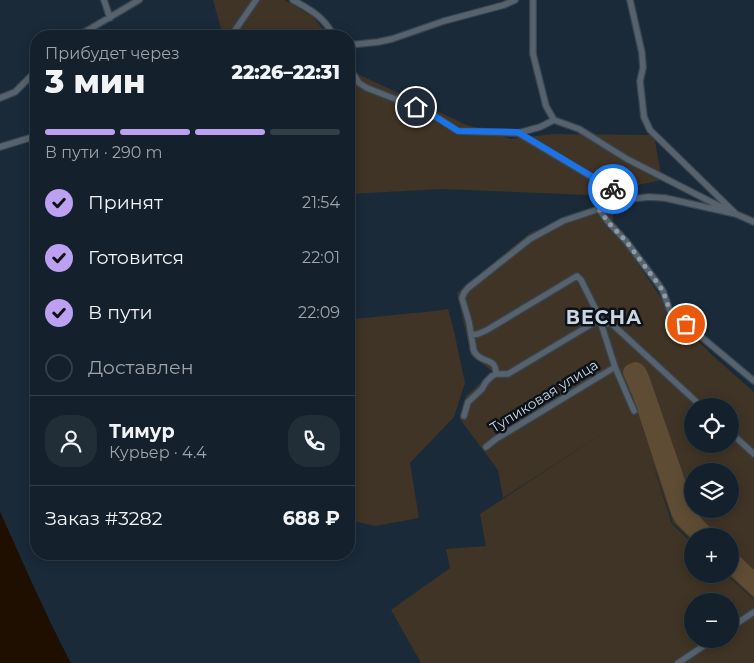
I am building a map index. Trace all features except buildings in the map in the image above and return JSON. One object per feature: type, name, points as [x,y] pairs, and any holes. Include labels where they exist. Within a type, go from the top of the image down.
[{"type":"street","points":[[104,0],[110,18]]},
{"type":"street","points":[[89,30],[139,0]]},
{"type":"street","points":[[235,30],[256,0]]},
{"type":"street","points":[[293,0],[320,17],[330,30]]},
{"type":"street","points":[[355,44],[392,39],[515,0]]},
{"type":"street","points":[[533,0],[533,54],[546,106],[554,120],[579,129],[627,158],[754,222]]},
{"type":"street","points":[[630,0],[642,54],[643,68],[640,81],[644,117],[650,130],[736,214]]},
{"type":"street","points":[[0,98],[15,92],[30,77]]},
{"type":"street","points":[[355,77],[359,83],[367,88],[428,112],[458,131],[518,132],[554,120]]},
{"type":"street","points":[[518,132],[629,199]]},
{"type":"street","points":[[0,147],[30,138]]},
{"type":"street","points":[[496,374],[493,364],[477,355],[472,346],[467,310],[462,298],[468,288],[530,239],[563,221],[629,199],[665,198],[736,214]]},
{"type":"street","points":[[598,208],[659,285],[672,317],[686,324],[754,381]]},
{"type":"street","points":[[471,335],[487,330],[577,276],[581,280],[601,322],[615,367],[634,411]]},
{"type":"street","points":[[464,416],[468,402],[492,376],[508,374],[601,322],[611,323],[692,398]]},
{"type":"street","name":"Тупиковая улица","points":[[486,448],[496,438],[615,367]]},
{"type":"street","points":[[739,440],[754,454]]},
{"type":"street","points":[[739,622],[754,612]]},
{"type":"street","points":[[678,663],[700,648]]},
{"type":"shaded area","points":[[213,0],[285,0],[313,17],[324,30],[221,30]]},
{"type":"shaded area","points":[[355,73],[467,125],[511,139],[553,134],[654,135],[662,180],[589,195],[442,189],[355,194]]},
{"type":"shaded area","points":[[613,199],[613,227],[670,311],[712,355],[754,392],[754,599],[737,583],[739,583],[739,528],[684,528],[684,533],[673,523],[650,456],[672,524],[684,535],[684,583],[736,583],[754,600],[754,663],[421,663],[391,610],[450,568],[446,549],[486,546],[480,514],[615,425],[503,498],[498,470],[460,419],[466,396],[493,372],[471,355],[457,293],[530,233]]},
{"type":"shaded area","points":[[448,309],[465,383],[454,417],[410,463],[419,518],[375,526],[355,521],[355,319]]},
{"type":"shaded area","points":[[638,362],[643,365],[649,376],[684,477],[684,518],[701,518],[710,528],[684,528],[684,531],[672,516],[633,397],[623,374],[626,366]]},
{"type":"shaded area","points":[[0,512],[43,607],[71,663],[0,663]]},
{"type":"shaded area","points":[[739,556],[754,570],[754,597],[739,583]]},
{"type":"way so far","points":[[613,189],[629,199],[598,208],[659,285],[672,317],[686,324]]},
{"type":"district","name":"ВЕСНА","points":[[604,317]]},
{"type":"route","points":[[416,107],[428,112],[458,131],[518,132],[613,189]]}]
